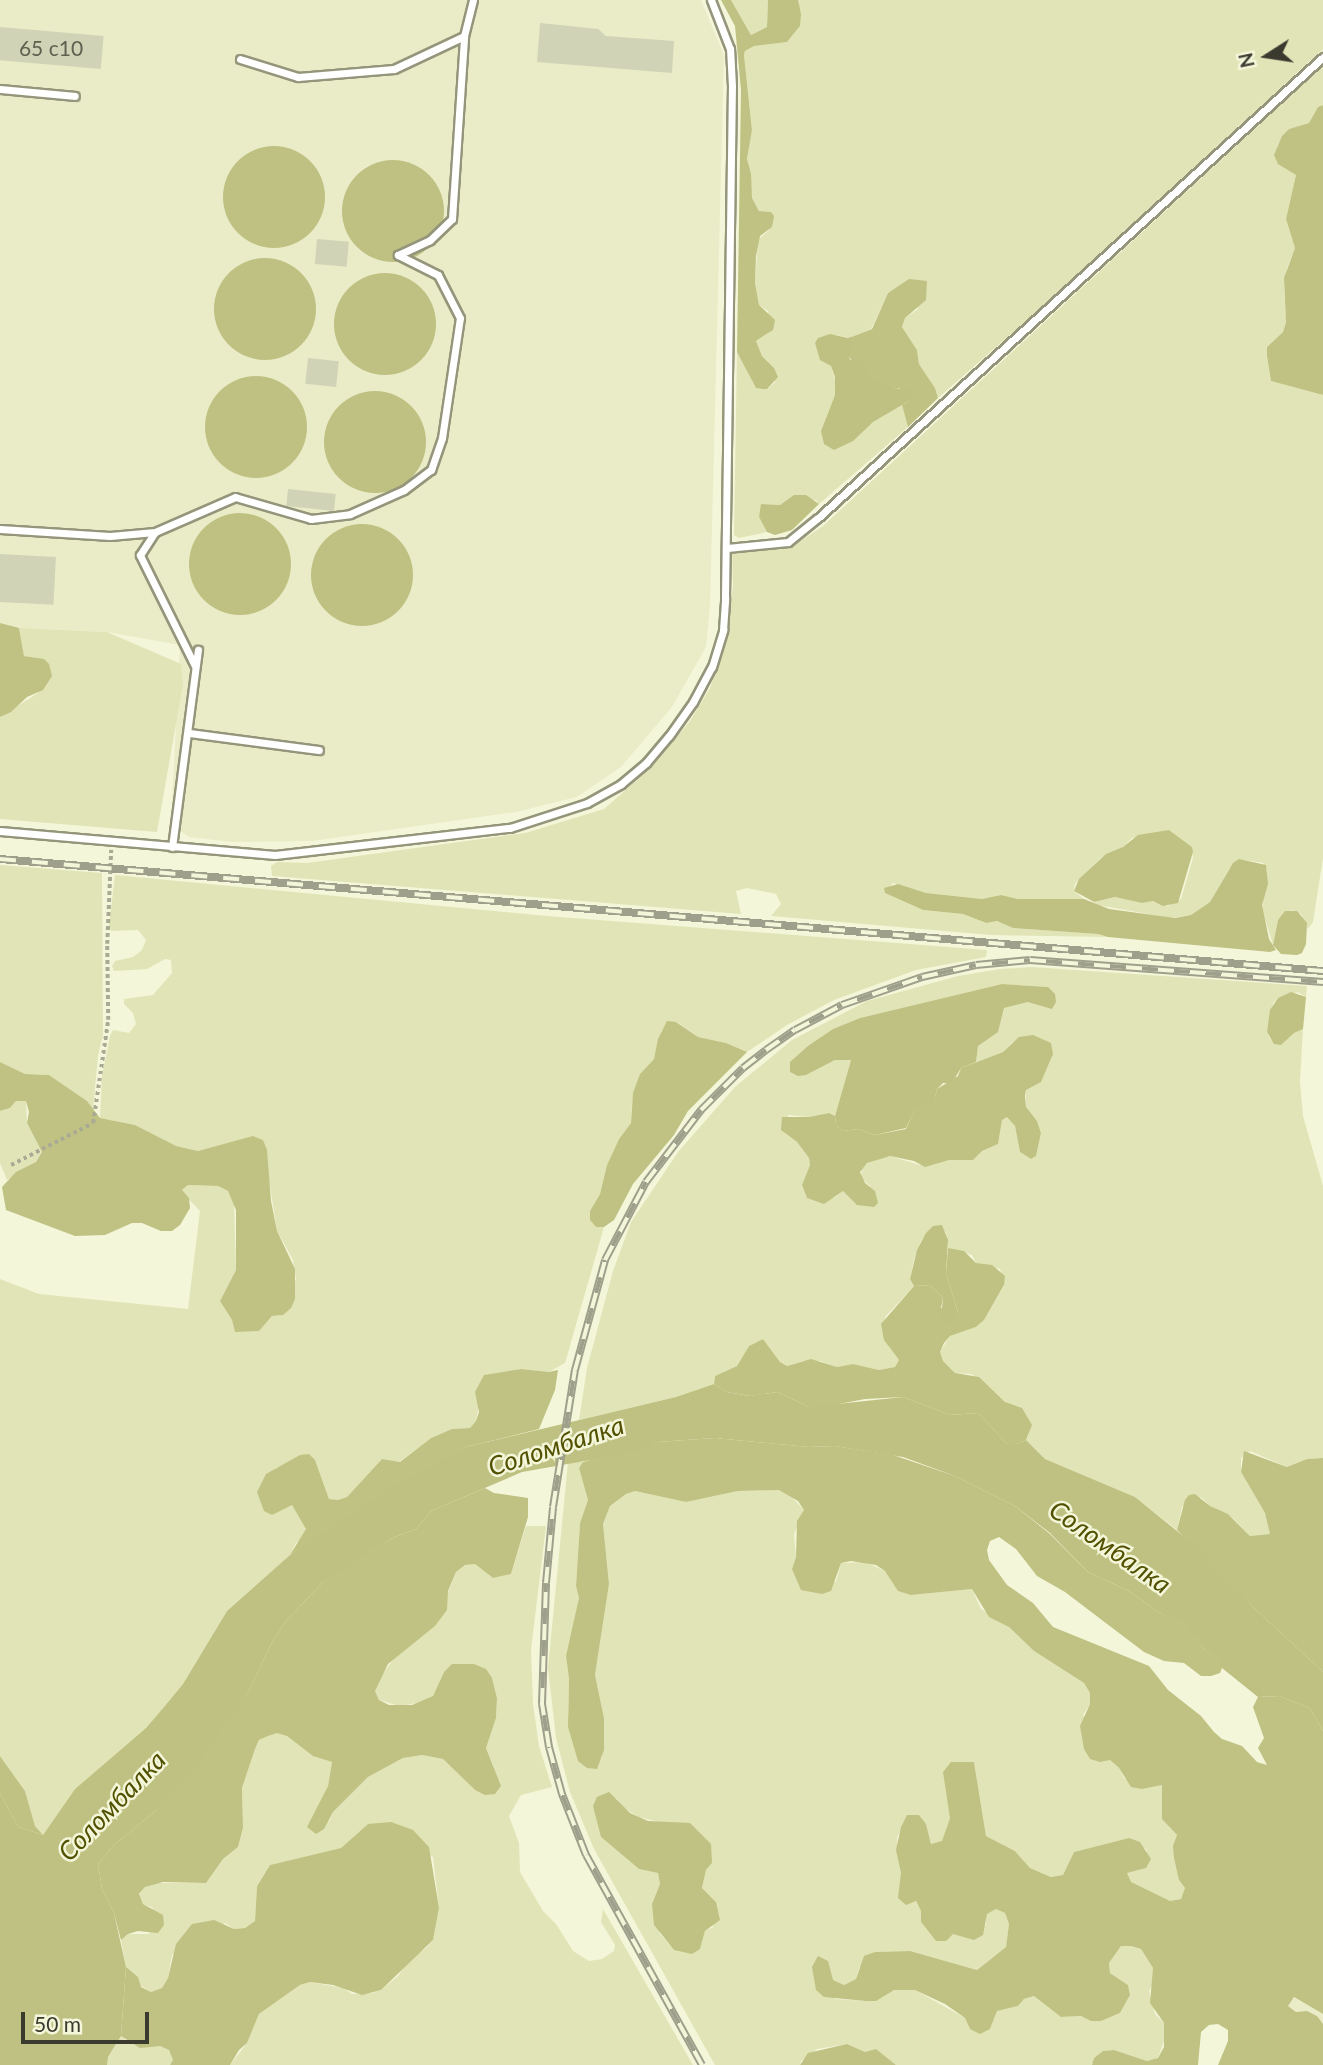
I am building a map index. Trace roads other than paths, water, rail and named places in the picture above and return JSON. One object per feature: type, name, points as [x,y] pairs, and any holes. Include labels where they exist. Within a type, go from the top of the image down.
[{"type":"lane","points":[[0,529],[110,536],[155,531],[236,497],[311,519],[350,514],[404,490],[431,470],[442,438],[460,318],[438,275],[398,255],[430,240],[452,219],[464,36],[473,0]]},
{"type":"lane","points":[[0,831],[250,854],[310,853],[510,828],[550,818],[587,803],[621,784],[646,763],[693,702],[712,667],[723,629],[727,548],[732,86],[730,49],[711,0]]},
{"type":"lane","points":[[240,59],[298,77],[394,69],[464,36]]},
{"type":"lane","points":[[727,548],[788,542],[818,518],[1323,57]]},
{"type":"lane","points":[[0,89],[75,96]]},
{"type":"lane","points":[[155,531],[141,555],[195,666]]},
{"type":"lane","points":[[172,847],[198,650]]},
{"type":"lane","points":[[189,733],[319,750]]},
{"type":"water","points":[[274,146],[293,150],[310,161],[321,178],[325,197],[321,216],[310,233],[293,244],[274,248],[255,244],[238,233],[227,216],[223,197],[227,178],[238,161],[255,150]]},
{"type":"water","points":[[393,160],[412,164],[429,175],[440,192],[444,211],[440,230],[429,247],[412,258],[393,262],[374,258],[357,247],[346,230],[342,211],[346,192],[357,175],[374,164]]},
{"type":"water","points":[[265,258],[284,262],[301,273],[312,290],[316,309],[312,328],[301,345],[284,356],[265,360],[246,356],[229,345],[218,328],[214,309],[218,290],[229,273],[246,262]]},
{"type":"water","points":[[385,273],[404,277],[421,288],[432,305],[436,324],[432,343],[421,360],[404,371],[385,375],[366,371],[349,360],[338,343],[334,324],[338,305],[349,288],[366,277]]},
{"type":"water","points":[[830,334],[848,338],[854,336],[850,360],[864,361],[873,379],[899,389],[911,388],[914,392],[909,401],[873,422],[853,441],[834,450],[824,444],[821,431],[835,395],[835,377],[831,366],[820,360],[815,343],[818,338]]},
{"type":"water","points":[[256,376],[275,380],[292,391],[303,408],[307,427],[303,446],[292,463],[275,474],[256,478],[237,474],[220,463],[209,446],[205,427],[209,408],[220,391],[237,380]]},
{"type":"water","points":[[375,391],[394,395],[411,406],[422,423],[426,442],[422,461],[411,478],[394,489],[375,493],[356,489],[339,478],[328,461],[324,442],[328,423],[339,406],[356,395]]},
{"type":"water","points":[[240,513],[259,517],[276,528],[287,545],[291,564],[287,583],[276,600],[259,611],[240,615],[221,611],[204,600],[193,583],[189,564],[193,545],[204,528],[221,517]]},
{"type":"water","points":[[362,524],[381,528],[398,539],[409,556],[413,575],[409,594],[398,611],[381,622],[362,626],[343,622],[326,611],[315,594],[311,575],[315,556],[326,539],[343,528]]},
{"type":"water","points":[[1239,859],[1266,865],[1268,884],[1262,905],[1269,939],[1276,950],[1270,952],[1013,928],[997,921],[986,923],[963,914],[923,910],[885,893],[884,888],[898,884],[926,893],[982,899],[1001,895],[1018,899],[1084,899],[1109,909],[1175,918],[1191,915],[1210,902],[1233,863]]},
{"type":"water","points":[[1002,984],[1048,987],[1055,994],[1056,1002],[1052,1009],[1028,1002],[1004,1008],[998,1032],[978,1046],[976,1062],[961,1068],[952,1083],[943,1083],[937,1089],[933,1105],[916,1107],[906,1128],[875,1135],[858,1129],[843,1131],[836,1125],[835,1116],[851,1060],[835,1060],[806,1075],[798,1076],[790,1072],[790,1062],[833,1029],[860,1018]]},
{"type":"water","points":[[942,1225],[948,1240],[946,1273],[958,1313],[956,1321],[948,1323],[941,1318],[943,1298],[930,1285],[914,1286],[910,1279],[917,1250],[926,1233],[933,1226]]},
{"type":"water","name":"Соломбалка","points":[[714,1384],[727,1392],[749,1396],[777,1392],[809,1407],[903,1397],[950,1415],[978,1413],[1007,1444],[1026,1440],[1045,1459],[1135,1497],[1198,1548],[1254,1608],[1323,1672],[1323,1731],[1310,1708],[1279,1696],[1258,1697],[1222,1668],[1221,1661],[1203,1648],[1185,1626],[1157,1611],[1129,1591],[1088,1572],[1050,1533],[1015,1506],[955,1476],[903,1457],[835,1446],[809,1447],[715,1438],[657,1442],[625,1454],[522,1472],[431,1511],[416,1529],[392,1538],[322,1583],[287,1620],[272,1642],[249,1691],[192,1773],[155,1811],[114,1845],[98,1864],[102,1889],[114,1913],[126,1967],[121,2036],[108,2057],[107,2065],[0,2065],[0,1793],[18,1827],[43,1835],[75,1789],[146,1728],[183,1684],[227,1611],[290,1555],[389,1488],[466,1447],[676,1397]]},
{"type":"railway","points":[[0,859],[1323,971]]},
{"type":"railway","points":[[702,2065],[586,1855],[562,1794],[549,1747],[542,1704],[546,1583],[553,1507],[575,1370],[605,1260],[646,1182],[701,1110],[743,1068],[766,1050],[795,1030],[842,1005],[922,977],[976,965],[1030,960],[1323,982]]}]
